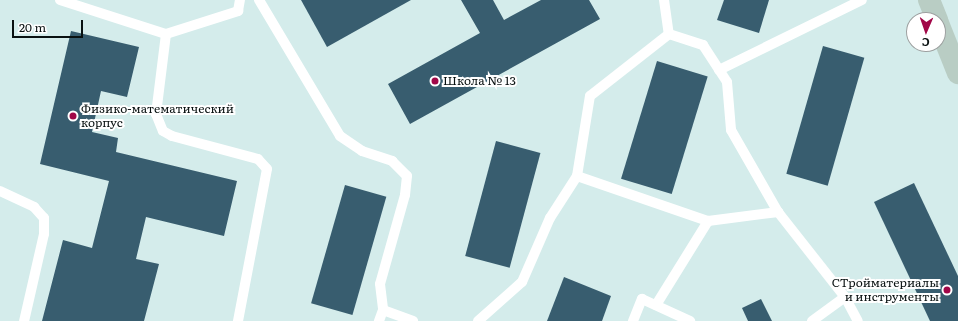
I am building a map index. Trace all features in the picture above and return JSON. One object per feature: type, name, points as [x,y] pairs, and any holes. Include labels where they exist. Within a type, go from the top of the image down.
[{"type":"main road","points":[[929,0],[934,12]]},
{"type":"main road","points":[[946,43],[958,73]]},
{"type":"lane","points":[[60,0],[166,34],[238,11],[240,0]]},
{"type":"lane","points":[[259,0],[340,136],[362,150],[392,161],[407,176],[405,195],[380,284],[383,310],[379,321]]},
{"type":"lane","points":[[664,0],[669,34]]},
{"type":"lane","points":[[719,70],[862,0]]},
{"type":"lane","points":[[166,34],[156,114],[163,131],[172,136],[258,159],[267,169],[238,321]]},
{"type":"lane","points":[[669,34],[703,45],[727,82],[731,130],[778,212],[845,297],[858,321]]},
{"type":"lane","points":[[478,321],[522,282],[550,218],[577,176],[590,96],[669,34]]},
{"type":"lane","points":[[577,176],[708,221],[778,212]]},
{"type":"lane","points":[[0,190],[34,208],[44,218],[44,234],[24,321]]},
{"type":"lane","points":[[656,305],[708,221]]},
{"type":"lane","points":[[812,321],[845,297]]},
{"type":"lane","points":[[633,321],[642,299],[690,321]]},
{"type":"lane","points":[[383,310],[412,321]]},
{"type":"building","points":[[301,0],[411,0],[327,47]]},
{"type":"building","points":[[461,0],[493,0],[504,20],[541,0],[589,0],[600,19],[410,124],[388,84],[480,33]]},
{"type":"building","points":[[724,0],[769,0],[759,33],[717,20]]},
{"type":"building","points":[[71,31],[139,47],[127,97],[101,91],[92,132],[118,138],[116,152],[237,181],[224,236],[146,217],[136,259],[159,264],[144,321],[42,321],[63,240],[92,248],[109,181],[40,164]]},
{"type":"building","points":[[823,46],[864,58],[828,186],[786,174]]},
{"type":"building","points":[[657,61],[708,76],[672,194],[621,179]]},
{"type":"building","points":[[496,141],[540,153],[510,268],[465,256]]},
{"type":"building","points":[[914,183],[958,276],[958,321],[930,321],[874,202]]},
{"type":"building","points":[[345,185],[386,197],[352,315],[311,303]]},
{"type":"building","points":[[564,277],[611,296],[602,321],[547,321]]},
{"type":"building","points":[[761,299],[772,321],[748,321],[742,308]]},
{"type":"place","name":"Школа № 13","points":[[435,81]]},
{"type":"place","name":"Физико-математический корпус","points":[[73,116]]},
{"type":"place","name":"СТройматериалы и инструменты","points":[[947,290]]}]
